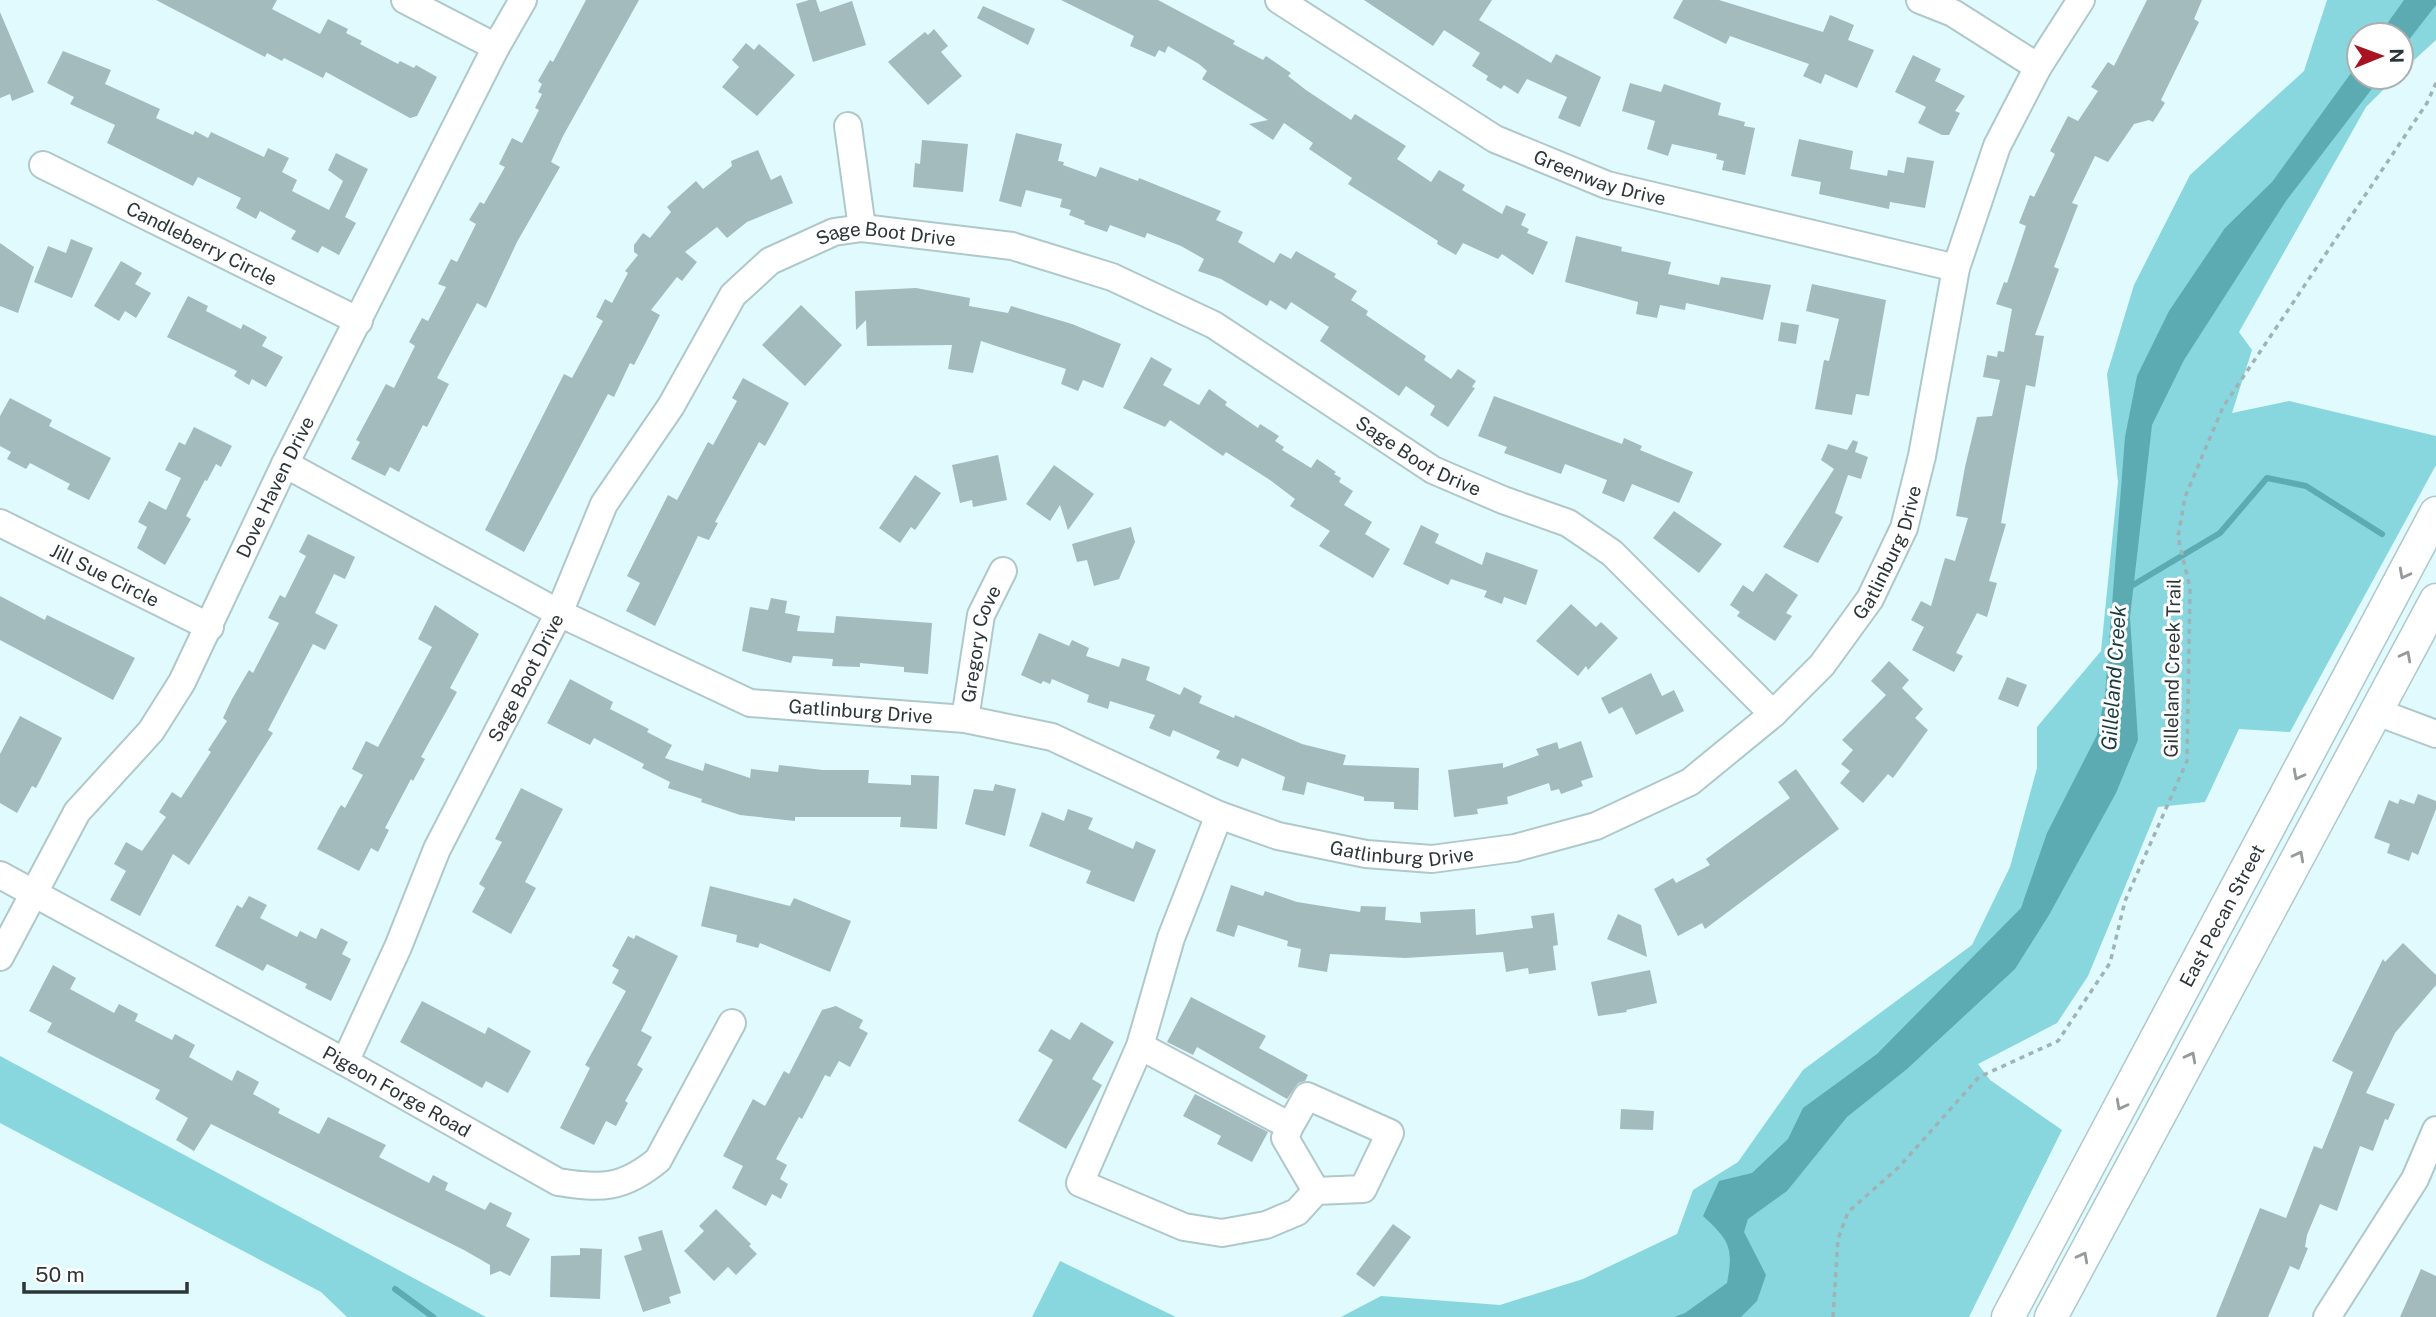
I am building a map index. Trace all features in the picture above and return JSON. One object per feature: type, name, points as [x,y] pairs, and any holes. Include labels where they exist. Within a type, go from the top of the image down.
[{"type":"main road","name":"East Pecan Street","points":[[2008,1317],[2436,513]]},
{"type":"main road","name":"East Pecan Street","points":[[2051,1317],[2436,600]]},
{"type":"street","points":[[405,0],[496,47]]},
{"type":"street","name":"Dove Haven Drive","points":[[0,957],[77,812],[151,731],[182,682],[285,464],[496,47],[523,0]]},
{"type":"street","name":"Greenway Drive","points":[[1279,0],[1495,139],[1607,185],[1956,268]]},
{"type":"street","points":[[1920,0],[1953,13],[2038,67]]},
{"type":"street","name":"Gatlinburg Drive","points":[[285,464],[559,613],[716,690],[750,703],[965,719],[1052,737],[1219,815],[1278,836],[1366,854],[1432,859],[1515,848],[1597,826],[1690,782],[1773,714],[1822,665],[1870,600],[1904,528],[1922,456],[1956,268],[1997,146],[2038,67],[2081,0]]},
{"type":"street","points":[[848,126],[862,228]]},
{"type":"street","name":"Candleberry Circle","points":[[43,165],[359,321]]},
{"type":"street","name":"Sage Boot Drive","points":[[345,1062],[398,947],[437,849],[559,613],[604,504],[671,406],[733,295],[770,261],[834,232],[862,228],[1012,246],[1112,277],[1214,325],[1433,470],[1503,500],[1568,523],[1612,553],[1773,714]]},
{"type":"street","name":"Jill Sue Circle","points":[[0,523],[209,627]]},
{"type":"street","name":"Gregory Cove","points":[[965,719],[981,615],[1003,572]]},
{"type":"street","points":[[2376,712],[2436,734]]},
{"type":"street","points":[[1219,815],[1171,938],[1140,1046],[1080,1184],[1184,1227],[1222,1233],[1266,1225],[1297,1212],[1316,1191],[1363,1189],[1390,1133],[1307,1096],[1285,1138],[1316,1191]]},
{"type":"street","name":"Pigeon Forge Road","points":[[0,876],[345,1062],[558,1182],[589,1187],[618,1185],[640,1175],[658,1160],[732,1023]]},
{"type":"street","points":[[1140,1046],[1290,1126]]},
{"type":"street","points":[[2327,1317],[2415,1179],[2436,1130]]},
{"type":"path","name":"Gilleland Creek Trail","points":[[1833,1317],[1838,1239],[1849,1212],[1899,1167],[1979,1076],[2058,1041],[2110,963],[2125,901],[2187,761],[2188,574],[2178,537],[2185,497],[2223,407],[2427,103],[2436,83]]},
{"type":"shaded area","points":[[2327,0],[2436,0],[2436,40],[2415,59],[2415,21],[2345,21],[2345,91],[2382,91],[2366,107],[2239,332],[2252,350],[2232,413],[2289,401],[2436,436],[2436,465],[2290,732],[2239,729],[2205,802],[2158,807],[2088,976],[2057,1023],[1978,1064],[1990,1080],[2062,1130],[1969,1317],[1341,1317],[1381,1296],[1500,1305],[1583,1279],[1677,1234],[1693,1190],[1738,1162],[1803,1070],[1972,945],[2010,867],[2037,768],[2037,727],[2101,651],[2118,482],[2107,374],[2134,285],[2190,175],[2304,71]]},
{"type":"shaded area","points":[[0,1056],[486,1317],[347,1317],[321,1292],[0,1123]]},
{"type":"shaded area","points":[[1060,1261],[1176,1317],[1032,1317]]},
{"type":"water","points":[[2404,0],[2436,0],[2436,5],[2415,32],[2415,21],[2389,21]]},
{"type":"water","name":"Gilleland Creek","points":[[2345,81],[2345,91],[2370,91],[2286,201],[2184,360],[2152,425],[2130,617],[2138,740],[2116,793],[2049,915],[2015,969],[1907,1069],[1847,1117],[1787,1191],[1748,1219],[1744,1232],[1766,1275],[1757,1301],[1741,1317],[1674,1317],[1685,1313],[1727,1283],[1730,1261],[1727,1245],[1724,1238],[1703,1216],[1719,1181],[1752,1173],[1788,1139],[1803,1108],[1877,1054],[2021,908],[2047,833],[2097,735],[2105,695],[2125,437],[2137,376],[2169,311],[2225,228],[2272,182]]},
{"type":"building","points":[[156,0],[277,0],[272,9],[320,34],[328,19],[348,29],[346,33],[362,41],[360,44],[398,64],[400,61],[414,68],[416,65],[437,77],[417,116],[410,118],[326,72],[323,78],[284,58],[282,61],[267,53],[265,57]]},
{"type":"building","points":[[586,0],[639,0],[563,136],[551,162],[560,167],[517,242],[486,308],[477,303],[437,378],[449,384],[427,427],[423,425],[399,472],[390,467],[385,476],[351,459],[360,442],[356,440],[386,384],[394,388],[415,346],[409,342],[422,318],[428,321],[446,287],[438,284],[451,259],[457,262],[476,224],[469,220],[480,202],[484,204],[505,167],[499,164],[512,138],[522,143],[539,110],[535,108],[542,94],[538,92],[542,84],[538,81],[550,60],[553,62]]},
{"type":"building","points":[[816,0],[820,12],[852,1],[866,45],[813,62],[796,4]]},
{"type":"building","points":[[1061,0],[1158,0],[1235,41],[1233,44],[1263,60],[1266,56],[1291,73],[1288,76],[1306,90],[1351,120],[1355,114],[1406,146],[1397,159],[1431,182],[1439,170],[1465,185],[1462,190],[1502,214],[1506,205],[1526,214],[1521,225],[1529,229],[1527,233],[1548,242],[1533,275],[1502,254],[1498,259],[1463,243],[1456,255],[1437,244],[1438,241],[1348,184],[1352,178],[1309,149],[1313,143],[1284,123],[1273,140],[1249,124],[1268,120],[1202,79],[1207,71],[1199,64],[1168,46],[1165,53],[1159,50],[1155,57],[1130,46],[1134,36]]},
{"type":"building","points":[[1364,0],[1492,0],[1479,20],[1551,63],[1556,54],[1601,77],[1580,127],[1558,118],[1567,97],[1527,79],[1518,94],[1504,85],[1501,89],[1486,80],[1488,76],[1472,66],[1480,53],[1444,30],[1433,46]]},
{"type":"building","points":[[1683,0],[1719,0],[1823,32],[1830,15],[1854,25],[1848,40],[1874,50],[1857,88],[1825,74],[1821,84],[1803,76],[1809,64],[1730,36],[1726,44],[1673,18]]},
{"type":"building","points":[[2147,0],[2202,0],[2194,19],[2199,22],[2161,100],[2165,103],[2153,122],[2149,120],[2134,124],[2108,162],[2095,156],[2072,203],[2078,205],[2054,267],[2059,269],[2035,335],[2044,336],[2035,387],[2026,385],[2001,523],[2006,524],[1989,581],[1997,583],[1987,617],[1977,613],[1956,653],[1963,656],[1954,672],[1912,650],[1924,627],[1911,620],[1921,601],[1931,606],[1945,558],[1955,561],[1968,518],[1956,516],[1977,417],[1992,416],[2000,380],[1983,377],[1987,355],[1997,357],[1998,351],[2004,352],[2012,309],[1996,304],[2004,282],[2007,283],[2026,226],[2019,223],[2030,195],[2034,197],[2055,154],[2050,151],[2068,116],[2078,121],[2098,91],[2091,87],[2108,62],[2114,66]]},
{"type":"building","points":[[983,6],[1035,29],[1028,45],[977,18]]},
{"type":"building","points":[[0,12],[34,92],[12,101],[10,94],[0,98]]},
{"type":"building","points":[[934,29],[948,46],[941,52],[962,76],[928,105],[888,62],[925,32],[928,35]]},
{"type":"building","points":[[746,43],[754,50],[759,44],[795,75],[757,116],[722,87],[739,67],[732,60]]},
{"type":"building","points":[[63,51],[111,70],[105,84],[160,109],[156,118],[193,135],[195,131],[208,138],[211,132],[264,157],[268,148],[289,158],[282,172],[297,180],[292,191],[329,210],[343,181],[328,170],[336,153],[368,169],[345,217],[356,223],[339,255],[322,246],[318,253],[291,239],[296,231],[260,211],[256,219],[236,208],[241,198],[198,177],[193,186],[107,143],[115,125],[70,104],[74,97],[47,83]]},
{"type":"building","points":[[1913,55],[1941,69],[1935,81],[1965,96],[1955,111],[1960,113],[1949,135],[1942,135],[1918,123],[1926,107],[1895,92]]},
{"type":"building","points":[[1630,83],[1661,92],[1664,84],[1721,103],[1718,115],[1745,122],[1744,126],[1755,128],[1745,175],[1722,170],[1724,161],[1716,159],[1717,154],[1672,144],[1668,156],[1647,149],[1655,121],[1622,111]]},
{"type":"building","points":[[1016,133],[1062,144],[1058,161],[1064,162],[1063,165],[1096,177],[1100,167],[1138,181],[1139,178],[1221,211],[1216,220],[1243,232],[1238,242],[1274,263],[1280,253],[1291,259],[1296,251],[1336,274],[1334,277],[1357,291],[1351,300],[1368,311],[1366,315],[1426,356],[1424,360],[1451,379],[1458,369],[1476,381],[1472,387],[1475,388],[1448,427],[1430,415],[1435,406],[1406,386],[1399,396],[1320,341],[1329,327],[1291,302],[1286,310],[1270,300],[1267,306],[1221,279],[1198,271],[1204,259],[1181,246],[1147,233],[1145,238],[1110,225],[1107,232],[1084,224],[1085,221],[1069,215],[1071,210],[1060,207],[1062,199],[1026,190],[1021,207],[999,201]]},
{"type":"building","points":[[1799,139],[1853,151],[1850,169],[1887,176],[1888,170],[1904,173],[1907,157],[1934,161],[1925,208],[1890,202],[1889,209],[1819,194],[1821,182],[1791,176]]},
{"type":"building","points":[[922,140],[968,144],[963,192],[913,187],[915,163],[920,164]]},
{"type":"building","points":[[758,150],[771,180],[781,175],[793,203],[747,222],[727,238],[717,227],[685,252],[697,262],[682,281],[677,277],[651,310],[660,315],[634,365],[630,363],[614,397],[608,394],[524,552],[485,530],[564,374],[572,378],[603,321],[596,317],[605,299],[612,303],[628,273],[625,271],[638,255],[634,252],[634,245],[643,233],[650,238],[671,212],[667,207],[696,181],[703,189],[732,166],[731,161]]},
{"type":"building","points":[[1576,236],[1622,247],[1621,251],[1671,262],[1668,274],[1719,285],[1721,277],[1771,285],[1763,320],[1686,303],[1685,310],[1660,305],[1657,318],[1636,314],[1638,302],[1565,282]]},
{"type":"building","points":[[71,239],[93,248],[72,298],[34,282],[48,246],[66,253]]},
{"type":"building","points":[[0,243],[34,267],[18,313],[0,306]]},
{"type":"building","points":[[121,261],[142,273],[135,284],[151,293],[136,318],[125,311],[119,321],[94,306]]},
{"type":"building","points":[[1812,284],[1886,300],[1869,396],[1856,394],[1852,415],[1815,409],[1824,360],[1829,361],[1839,319],[1806,311]]},
{"type":"building","points":[[916,288],[970,298],[969,306],[1008,313],[1011,306],[1072,324],[1121,344],[1103,388],[1083,380],[1078,391],[1061,384],[1066,369],[981,341],[973,373],[948,369],[952,345],[867,346],[866,320],[856,330],[855,291]]},
{"type":"building","points":[[188,296],[208,306],[206,311],[241,329],[243,324],[267,337],[262,346],[283,357],[266,387],[252,379],[249,385],[234,376],[237,371],[167,337]]},
{"type":"building","points":[[801,305],[842,345],[805,386],[762,345]]},
{"type":"building","points":[[1781,322],[1799,325],[1796,344],[1778,341]]},
{"type":"building","points":[[1151,357],[1172,369],[1163,385],[1199,405],[1209,389],[1227,402],[1225,405],[1258,428],[1260,424],[1279,436],[1275,441],[1284,447],[1282,450],[1311,468],[1317,459],[1336,472],[1334,474],[1341,478],[1339,482],[1353,491],[1344,505],[1372,522],[1365,534],[1390,549],[1373,578],[1319,546],[1330,531],[1290,506],[1295,499],[1270,480],[1226,452],[1223,456],[1170,420],[1165,427],[1123,408]]},
{"type":"building","points":[[743,378],[789,403],[765,446],[759,442],[715,522],[718,523],[709,540],[698,536],[655,626],[626,611],[640,583],[627,576],[668,495],[677,500],[708,442],[713,445],[737,401],[732,398]]},
{"type":"building","points":[[1494,396],[1622,444],[1624,438],[1642,446],[1640,450],[1693,472],[1679,503],[1632,484],[1624,502],[1602,493],[1607,480],[1565,464],[1561,474],[1504,453],[1507,447],[1478,436]]},
{"type":"building","points":[[10,398],[52,420],[49,426],[111,458],[89,500],[67,489],[70,484],[30,463],[26,469],[7,459],[11,452],[0,446],[0,416]]},
{"type":"building","points":[[194,427],[232,446],[221,467],[216,464],[207,481],[205,480],[186,516],[191,519],[165,565],[137,548],[147,527],[138,522],[149,501],[166,510],[181,478],[165,470],[179,442],[185,445]]},
{"type":"building","points":[[1853,440],[1858,442],[1855,452],[1868,457],[1861,479],[1848,475],[1835,513],[1843,517],[1818,563],[1783,547],[1834,469],[1821,460],[1828,444],[1847,450]]},
{"type":"building","points":[[998,455],[1007,500],[973,507],[972,500],[960,503],[952,465]]},
{"type":"building","points":[[1054,465],[1094,494],[1068,530],[1060,505],[1050,521],[1026,504]]},
{"type":"building","points":[[915,475],[941,493],[915,530],[911,527],[900,543],[879,528]]},
{"type":"building","points":[[1674,511],[1722,544],[1699,573],[1653,538]]},
{"type":"building","points":[[1421,525],[1439,534],[1435,543],[1482,565],[1486,552],[1538,570],[1526,605],[1504,597],[1502,604],[1484,597],[1487,591],[1451,579],[1448,585],[1403,564]]},
{"type":"building","points":[[1131,527],[1135,542],[1119,579],[1094,586],[1087,560],[1077,562],[1072,544]]},
{"type":"building","points":[[308,534],[355,557],[345,579],[334,574],[315,613],[338,625],[325,650],[313,644],[268,730],[273,733],[189,865],[173,854],[140,916],[110,900],[126,871],[114,864],[126,842],[142,851],[166,817],[159,812],[172,792],[181,798],[211,752],[208,750],[227,721],[223,718],[232,699],[249,670],[253,673],[279,623],[268,618],[280,595],[285,598],[306,556],[299,552]]},
{"type":"building","points":[[1766,573],[1798,595],[1786,613],[1792,616],[1775,641],[1737,616],[1740,612],[1730,605],[1743,585],[1753,592]]},
{"type":"building","points":[[0,596],[45,620],[47,615],[135,658],[113,700],[0,640]]},
{"type":"building","points":[[771,598],[787,601],[785,613],[800,616],[797,631],[834,633],[836,616],[932,623],[928,674],[904,672],[904,667],[860,663],[860,667],[832,666],[833,659],[793,656],[791,663],[742,651],[750,607],[768,610]]},
{"type":"building","points":[[1571,604],[1596,627],[1601,622],[1618,638],[1588,670],[1586,666],[1578,676],[1536,641]]},
{"type":"building","points":[[435,605],[479,634],[450,688],[457,692],[421,757],[425,759],[385,828],[389,830],[378,852],[371,848],[359,871],[317,849],[341,805],[345,808],[363,775],[352,769],[366,741],[378,747],[432,647],[418,639]]},
{"type":"building","points":[[1039,633],[1069,646],[1072,640],[1089,648],[1086,656],[1119,667],[1122,658],[1150,667],[1146,680],[1180,695],[1184,687],[1202,696],[1199,703],[1234,718],[1235,715],[1302,744],[1346,755],[1343,765],[1419,768],[1418,810],[1394,809],[1394,802],[1364,801],[1364,797],[1307,782],[1304,795],[1282,790],[1285,777],[1242,758],[1238,767],[1216,758],[1220,751],[1173,730],[1170,737],[1149,728],[1155,715],[1110,701],[1108,709],[1087,702],[1089,695],[1052,679],[1050,684],[1043,681],[1041,684],[1021,675]]},
{"type":"building","points":[[1889,661],[1909,680],[1902,688],[1923,709],[1915,718],[1928,730],[1893,778],[1888,774],[1863,803],[1840,783],[1850,771],[1841,764],[1853,750],[1842,740],[1886,695],[1871,681]]},
{"type":"building","points":[[1651,673],[1662,696],[1674,690],[1684,711],[1636,735],[1622,707],[1609,714],[1601,698]]},
{"type":"building","points":[[2007,677],[2027,685],[2018,707],[1998,699]]},
{"type":"building","points":[[570,679],[613,702],[610,709],[649,729],[647,732],[672,745],[665,758],[703,771],[705,763],[750,778],[751,769],[778,772],[779,765],[823,770],[869,770],[868,783],[911,785],[911,775],[939,776],[937,829],[900,827],[901,817],[795,817],[795,821],[740,815],[701,802],[702,799],[668,788],[670,782],[642,768],[644,764],[594,738],[590,745],[547,723]]},
{"type":"building","points":[[20,716],[62,738],[36,788],[32,786],[17,813],[0,803],[0,754]]},
{"type":"building","points":[[1581,741],[1593,777],[1581,781],[1583,786],[1561,794],[1559,789],[1551,791],[1549,783],[1507,797],[1508,804],[1477,809],[1478,814],[1454,817],[1448,770],[1503,763],[1503,768],[1539,755],[1536,749],[1557,742],[1559,749]]},
{"type":"building","points":[[1796,769],[1839,829],[1705,929],[1702,923],[1678,936],[1654,889],[1673,878],[1676,883],[1710,865],[1706,859],[1790,798],[1778,782]]},
{"type":"building","points":[[995,784],[1016,789],[1005,836],[965,824],[974,789],[993,791]]},
{"type":"building","points":[[521,788],[563,809],[525,882],[536,888],[511,934],[472,912],[485,888],[479,884],[502,842],[495,839]]},
{"type":"building","points":[[2418,794],[2436,801],[2436,809],[2418,855],[2412,852],[2409,861],[2387,853],[2390,844],[2374,838],[2389,800],[2398,804],[2400,799],[2414,804]]},
{"type":"building","points":[[1068,809],[1093,818],[1088,829],[1133,849],[1136,841],[1156,850],[1134,902],[1086,883],[1091,871],[1029,846],[1042,812],[1064,821]]},
{"type":"building","points":[[1231,885],[1263,896],[1265,891],[1297,902],[1360,912],[1361,906],[1386,907],[1385,920],[1421,923],[1420,912],[1475,909],[1476,935],[1533,928],[1531,916],[1554,913],[1558,945],[1553,946],[1556,970],[1529,974],[1528,968],[1506,972],[1503,952],[1405,958],[1330,954],[1327,972],[1298,967],[1301,949],[1287,946],[1288,941],[1238,925],[1234,937],[1216,931]]},
{"type":"building","points":[[710,886],[790,906],[794,898],[851,921],[830,972],[760,943],[758,948],[736,942],[737,935],[701,926]]},
{"type":"building","points":[[249,896],[267,905],[260,918],[297,937],[300,931],[316,939],[321,928],[348,942],[342,954],[351,959],[331,1001],[305,988],[307,984],[267,964],[263,971],[215,946],[237,905],[242,908]]},
{"type":"building","points":[[1618,914],[1641,925],[1647,957],[1607,939]]},
{"type":"building","points":[[636,935],[678,956],[641,1031],[652,1037],[637,1065],[643,1069],[625,1101],[628,1103],[616,1126],[606,1121],[594,1145],[560,1128],[590,1068],[585,1065],[626,991],[612,983],[619,970],[612,966],[628,936],[634,939]]},
{"type":"building","points":[[2403,943],[2436,975],[2436,985],[2395,1033],[2366,1093],[2395,1104],[2388,1120],[2385,1119],[2373,1151],[2360,1146],[2337,1211],[2320,1204],[2307,1235],[2305,1247],[2308,1248],[2299,1270],[2290,1266],[2268,1317],[2216,1317],[2260,1208],[2286,1218],[2314,1146],[2322,1149],[2353,1072],[2332,1061],[2383,959],[2385,962]]},
{"type":"building","points":[[53,965],[76,978],[70,989],[114,1013],[119,1004],[138,1014],[135,1021],[172,1040],[175,1034],[195,1045],[189,1057],[232,1081],[237,1070],[259,1082],[253,1094],[280,1109],[278,1113],[319,1134],[328,1117],[386,1145],[379,1157],[429,1183],[433,1175],[448,1183],[445,1190],[485,1210],[490,1202],[512,1213],[506,1226],[530,1239],[510,1276],[500,1271],[490,1275],[490,1265],[464,1250],[211,1124],[194,1151],[176,1140],[188,1118],[155,1099],[160,1090],[47,1032],[52,1023],[29,1011]]},
{"type":"building","points":[[1650,970],[1657,1003],[1626,1010],[1627,1012],[1598,1016],[1591,982]]},
{"type":"building","points":[[1191,997],[1266,1036],[1259,1048],[1308,1075],[1305,1081],[1298,1083],[1287,1099],[1197,1047],[1193,1055],[1167,1042]]},
{"type":"building","points":[[422,1001],[485,1034],[488,1027],[531,1051],[508,1093],[486,1081],[482,1088],[400,1042]]},
{"type":"building","points":[[836,1006],[863,1020],[859,1028],[868,1033],[850,1067],[839,1061],[830,1077],[825,1075],[802,1119],[799,1117],[776,1159],[787,1165],[780,1179],[788,1184],[781,1199],[772,1194],[766,1206],[732,1188],[743,1166],[723,1156],[753,1099],[765,1106],[784,1071],[789,1074],[822,1010]]},
{"type":"building","points":[[1081,1022],[1114,1042],[1092,1079],[1102,1085],[1066,1149],[1018,1121],[1053,1060],[1038,1051],[1051,1029],[1070,1040]]},
{"type":"building","points":[[1195,1094],[1268,1132],[1252,1162],[1217,1144],[1221,1136],[1183,1116]]},
{"type":"building","points":[[1621,1109],[1654,1111],[1653,1130],[1620,1129]]},
{"type":"building","points":[[716,1209],[751,1244],[749,1246],[757,1254],[736,1275],[728,1267],[714,1281],[684,1251],[704,1231],[699,1226]]},
{"type":"building","points":[[1393,1224],[1411,1237],[1374,1287],[1356,1274]]},
{"type":"building","points":[[662,1230],[681,1293],[669,1297],[671,1303],[643,1312],[624,1256],[642,1250],[638,1237]]},
{"type":"building","points":[[580,1248],[602,1249],[600,1299],[550,1297],[551,1256],[580,1255]]},
{"type":"building","points":[[2421,1269],[2436,1276],[2436,1317],[2400,1317]]},
{"type":"waterway","points":[[2128,588],[2220,533],[2267,478],[2306,486],[2382,534]]},
{"type":"waterway","points":[[395,1289],[433,1317]]}]
